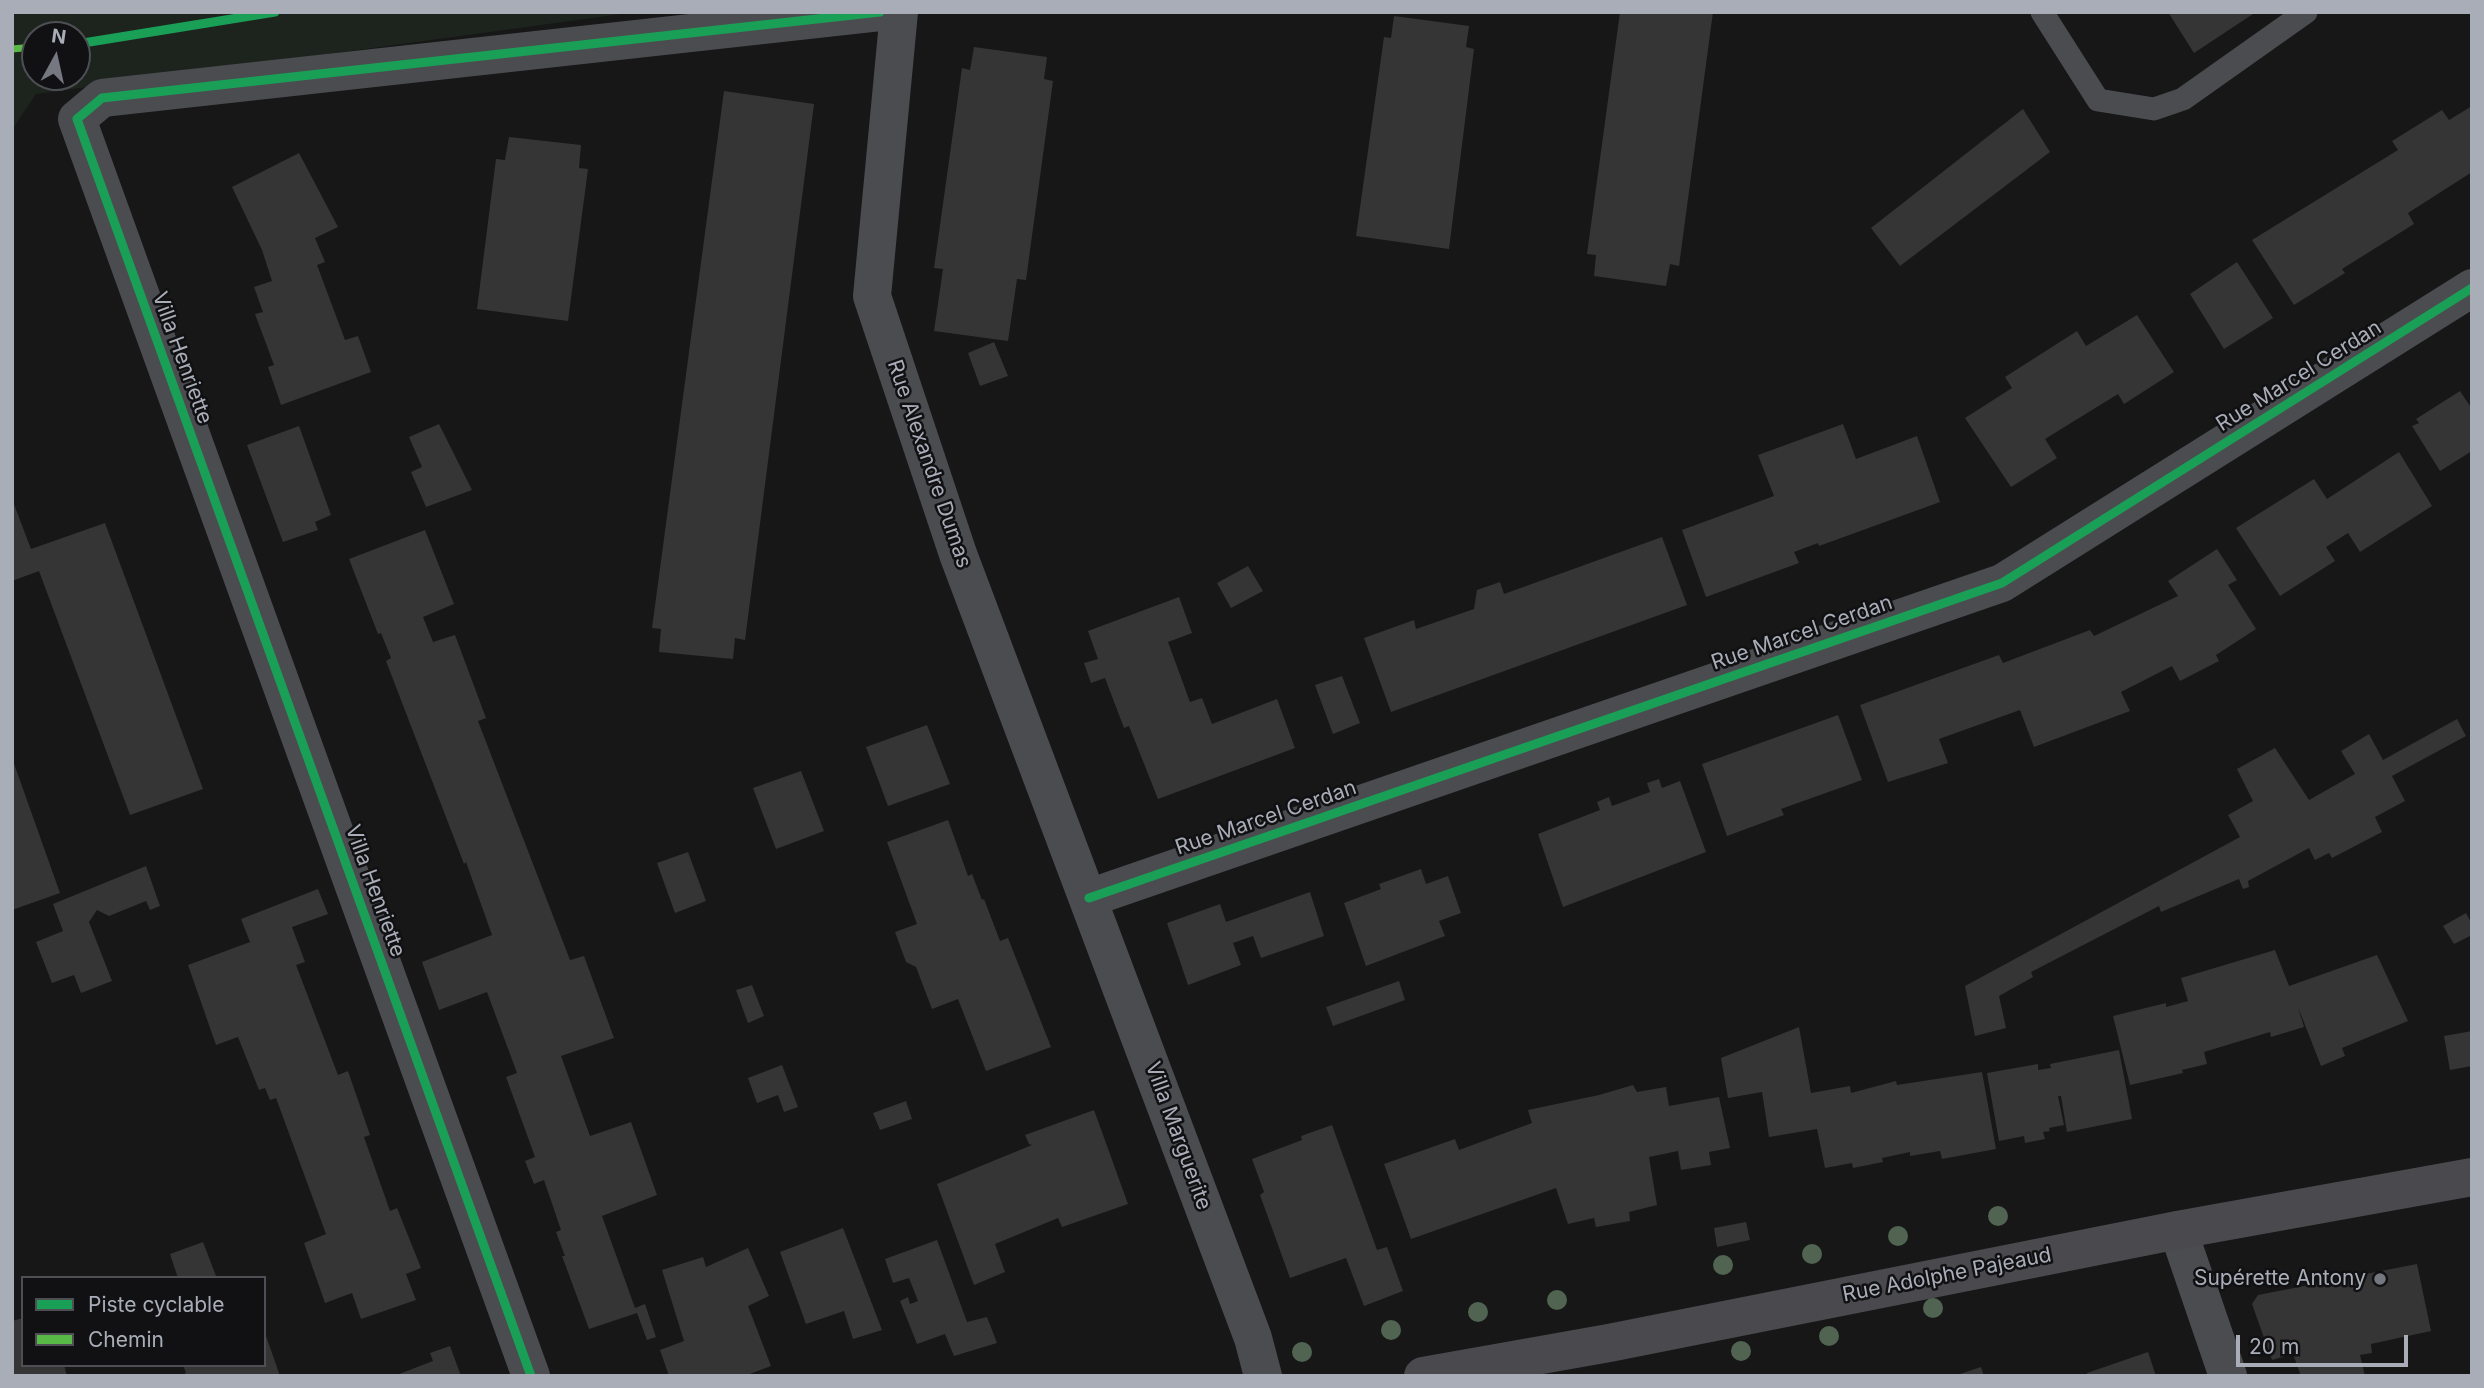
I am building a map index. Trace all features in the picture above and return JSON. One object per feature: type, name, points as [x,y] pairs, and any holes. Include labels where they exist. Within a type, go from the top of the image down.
[{"type":"main road","name":"Rue Adolphe Pajeaud","points":[[1423,1376],[1508,1369],[2178,1230],[2472,1177]]},
{"type":"street","name":"Villa Henriette","points":[[531,1376],[77,119],[102,98],[880,12]]},
{"type":"street","name":"Rue Alexandre Dumas","points":[[899,12],[872,296],[958,554],[1089,898]]},
{"type":"street","name":"Rue Marcel Cerdan","points":[[1089,898],[2002,583],[2472,288]]},
{"type":"street","name":"Villa Marguerite","points":[[1089,898],[1248,1325],[1263,1376]]},
{"type":"street","points":[[2178,1230],[2228,1376]]},
{"type":"lane","points":[[2042,12],[2098,100],[2154,110],[2183,99],[2305,12]]},
{"type":"shaded area","points":[[12,12],[636,12],[91,86],[91,21],[21,21],[21,91],[58,91],[36,94],[12,130]]},
{"type":"building","points":[[1620,12],[1713,12],[1679,266],[1670,264],[1666,286],[1594,276],[1596,255],[1587,254]]},
{"type":"building","points":[[2168,12],[2256,12],[2194,53]]},
{"type":"building","points":[[1394,16],[1469,26],[1466,47],[1474,49],[1449,249],[1356,236],[1384,37],[1391,38]]},
{"type":"building","points":[[974,47],[1047,57],[1044,79],[1053,81],[1026,280],[1017,279],[1008,341],[934,331],[943,269],[934,268],[962,68],[970,70]]},
{"type":"building","points":[[724,91],[814,104],[745,640],[735,638],[733,659],[659,652],[661,629],[652,628]]},
{"type":"building","points":[[2472,106],[2472,172],[2408,213],[2414,224],[2342,269],[2345,273],[2294,305],[2252,240],[2398,150],[2392,141],[2442,110],[2449,120]]},
{"type":"building","points":[[2023,109],[2050,152],[1900,266],[1871,228]]},
{"type":"building","points":[[509,137],[581,145],[579,168],[588,169],[568,321],[477,309],[496,159],[505,160]]},
{"type":"building","points":[[299,153],[338,227],[315,238],[325,262],[317,265],[345,340],[358,336],[371,372],[281,405],[268,367],[274,365],[255,314],[263,312],[254,287],[272,281],[262,250],[232,187]]},
{"type":"building","points":[[2237,262],[2273,318],[2224,349],[2190,294]]},
{"type":"building","points":[[2137,315],[2174,372],[2124,404],[2118,394],[2045,439],[2057,458],[2011,487],[1965,418],[2012,388],[2005,377],[2077,331],[2086,346]]},
{"type":"building","points":[[994,342],[1008,376],[980,386],[968,353]]},
{"type":"building","points":[[2460,391],[2472,409],[2472,451],[2440,471],[2412,426],[2419,423],[2416,419]]},
{"type":"building","points":[[439,424],[472,490],[426,507],[411,472],[422,467],[409,437]]},
{"type":"building","points":[[1843,424],[1856,459],[1917,436],[1940,502],[1819,546],[1818,543],[1794,552],[1799,563],[1706,597],[1682,530],[1774,496],[1758,455]]},
{"type":"building","points":[[299,426],[331,515],[315,522],[318,530],[283,542],[247,445]]},
{"type":"building","points":[[2399,452],[2432,506],[2360,552],[2348,533],[2326,547],[2335,561],[2280,596],[2236,528],[2314,479],[2327,499]]},
{"type":"building","points":[[12,499],[31,549],[105,523],[203,789],[130,815],[39,571],[12,581]]},
{"type":"building","points":[[425,530],[454,604],[423,617],[433,642],[455,635],[486,718],[478,721],[570,960],[584,956],[614,1038],[561,1056],[590,1136],[631,1122],[657,1195],[602,1216],[635,1308],[645,1304],[656,1337],[647,1340],[637,1313],[589,1329],[562,1256],[565,1256],[556,1232],[561,1230],[544,1180],[534,1184],[525,1161],[535,1157],[506,1077],[517,1073],[487,992],[439,1010],[422,962],[492,935],[386,661],[391,658],[381,633],[378,634],[349,559]]},
{"type":"building","points":[[1662,537],[1687,605],[1391,712],[1364,638],[1414,620],[1416,629],[1474,609],[1477,590],[1500,582],[1504,594]]},
{"type":"building","points":[[2217,549],[2237,580],[2228,585],[2256,629],[2216,655],[2219,661],[2180,681],[2172,666],[2121,692],[2130,711],[2034,747],[2020,710],[1939,739],[1948,763],[1888,782],[1860,705],[1999,655],[2003,663],[2090,630],[2094,636],[2178,596],[2168,581]]},
{"type":"building","points":[[1248,566],[1263,591],[1231,608],[1217,583]]},
{"type":"building","points":[[1179,597],[1192,633],[1168,642],[1190,702],[1202,698],[1212,724],[1277,699],[1295,748],[1158,799],[1129,726],[1124,728],[1105,678],[1091,683],[1084,663],[1098,659],[1088,631]]},
{"type":"building","points":[[1342,676],[1360,723],[1333,734],[1315,685]]},
{"type":"building","points":[[1838,715],[1862,780],[1781,809],[1784,815],[1727,836],[1702,764]]},
{"type":"building","points":[[2457,719],[2466,736],[2392,776],[2405,801],[2375,817],[2382,832],[2332,858],[2329,853],[2315,860],[2309,848],[2248,881],[2249,887],[2243,889],[2239,879],[2161,912],[2159,906],[2031,972],[2033,977],[1999,996],[2006,1028],[1975,1036],[1965,986],[2240,837],[2228,815],[2253,801],[2237,769],[2275,748],[2309,800],[2355,774],[2341,751],[2369,734],[2383,760]]},
{"type":"building","points":[[927,725],[950,784],[888,806],[866,747]]},
{"type":"building","points":[[12,758],[60,893],[12,910]]},
{"type":"building","points":[[801,771],[824,831],[776,849],[753,788]]},
{"type":"building","points":[[1659,779],[1662,788],[1680,781],[1706,852],[1563,907],[1538,834],[1600,810],[1597,802],[1609,797],[1612,806],[1650,792],[1647,783]]},
{"type":"building","points":[[948,820],[968,876],[972,874],[1000,941],[1008,938],[1051,1047],[986,1071],[958,999],[932,1009],[916,967],[906,962],[895,932],[917,924],[887,842]]},
{"type":"building","points":[[688,852],[706,901],[675,913],[657,863]]},
{"type":"building","points":[[146,866],[160,906],[150,910],[146,901],[109,916],[97,910],[89,922],[112,981],[81,993],[74,975],[52,983],[36,942],[63,931],[53,904]]},
{"type":"building","points":[[1421,869],[1426,884],[1448,876],[1461,913],[1439,921],[1445,936],[1366,966],[1344,903],[1381,889],[1379,884]]},
{"type":"building","points":[[318,889],[328,914],[292,927],[305,962],[296,965],[338,1075],[348,1071],[370,1135],[364,1137],[390,1211],[397,1208],[421,1268],[406,1274],[416,1300],[361,1319],[352,1293],[325,1303],[304,1243],[326,1234],[276,1098],[270,1100],[265,1088],[259,1090],[238,1037],[216,1045],[188,965],[250,942],[241,919]]},
{"type":"building","points":[[1310,892],[1324,936],[1261,958],[1253,936],[1233,943],[1241,965],[1188,985],[1167,923],[1220,904],[1226,922]]},
{"type":"building","points":[[2466,913],[2472,924],[2472,935],[2454,944],[2443,926]]},
{"type":"building","points":[[2275,950],[2289,986],[2377,955],[2408,1021],[2342,1048],[2345,1056],[2321,1066],[2298,1007],[2304,1027],[2271,1037],[2270,1032],[2204,1052],[2207,1064],[2182,1070],[2183,1073],[2130,1085],[2113,1016],[2166,1003],[2166,1007],[2188,1001],[2181,978]]},
{"type":"building","points":[[1399,981],[1405,1000],[1333,1026],[1326,1007]]},
{"type":"building","points":[[752,985],[764,1016],[748,1023],[736,990]]},
{"type":"building","points":[[1799,1027],[1811,1093],[1850,1086],[1851,1093],[1896,1081],[1897,1085],[1982,1072],[1996,1149],[1942,1159],[1940,1151],[1910,1156],[1910,1152],[1882,1158],[1883,1162],[1853,1168],[1852,1163],[1825,1168],[1817,1129],[1769,1137],[1762,1092],[1728,1098],[1721,1058]]},
{"type":"building","points":[[2472,1031],[2472,1066],[2450,1070],[2444,1036]]},
{"type":"building","points":[[2119,1050],[2132,1119],[2067,1132],[2061,1096],[2058,1096],[2064,1125],[2043,1132],[2045,1139],[2025,1143],[2024,1136],[1999,1141],[1987,1073],[2038,1064],[2038,1070],[2051,1068],[2050,1064]]},
{"type":"building","points":[[782,1065],[798,1107],[784,1112],[778,1095],[757,1103],[748,1078]]},
{"type":"building","points":[[1633,1085],[1637,1092],[1666,1087],[1669,1106],[1719,1097],[1730,1148],[1709,1152],[1711,1165],[1681,1170],[1678,1151],[1649,1157],[1657,1205],[1629,1212],[1630,1221],[1596,1227],[1594,1218],[1568,1224],[1556,1188],[1411,1239],[1384,1164],[1455,1139],[1459,1150],[1532,1123],[1528,1110]]},
{"type":"building","points":[[906,1101],[912,1119],[880,1130],[873,1113]]},
{"type":"building","points":[[1094,1110],[1128,1204],[1062,1227],[1058,1218],[995,1244],[1005,1272],[974,1285],[937,1184],[1032,1145],[1025,1135]]},
{"type":"building","points":[[1332,1125],[1377,1250],[1387,1247],[1403,1291],[1364,1306],[1346,1258],[1290,1278],[1260,1195],[1264,1192],[1252,1159]]},
{"type":"building","points":[[1746,1222],[1750,1240],[1717,1247],[1714,1228]]},
{"type":"building","points":[[843,1228],[882,1330],[853,1339],[844,1311],[806,1324],[780,1252]]},
{"type":"building","points":[[937,1240],[967,1322],[987,1317],[997,1343],[954,1356],[945,1334],[917,1344],[900,1301],[908,1297],[910,1304],[918,1301],[909,1278],[893,1283],[885,1259]]},
{"type":"building","points":[[203,1242],[216,1276],[177,1276],[170,1254]]},
{"type":"building","points":[[748,1248],[769,1296],[748,1306],[771,1366],[750,1374],[751,1376],[669,1376],[660,1350],[684,1341],[662,1270],[703,1257],[706,1267]]},
{"type":"building","points":[[2417,1264],[2431,1331],[2371,1344],[2372,1353],[2360,1355],[2365,1376],[2301,1376],[2293,1354],[2272,1360],[2252,1304],[2258,1295]]},
{"type":"building","points":[[21,1319],[21,1367],[65,1367],[67,1376],[12,1376],[12,1321]]},
{"type":"building","points":[[266,1336],[280,1376],[180,1376],[186,1373],[184,1367],[266,1367]]},
{"type":"building","points":[[450,1346],[461,1376],[394,1376],[433,1361],[430,1353]]},
{"type":"building","points":[[2148,1352],[2156,1376],[2088,1376],[2087,1373]]},
{"type":"building","points":[[1981,1367],[1984,1376],[1957,1376],[1957,1375]]},
{"type":"marked path","points":[[12,49],[21,48]]},
{"type":"cycle path","points":[[91,42],[275,12]]},
{"type":"cycle path","points":[[531,1376],[77,119],[102,98],[880,12]]},
{"type":"cycle path","points":[[1089,898],[2002,583],[2472,288]]},
{"type":"place","name":"Supérette Antony","points":[[2380,1279]]}]
